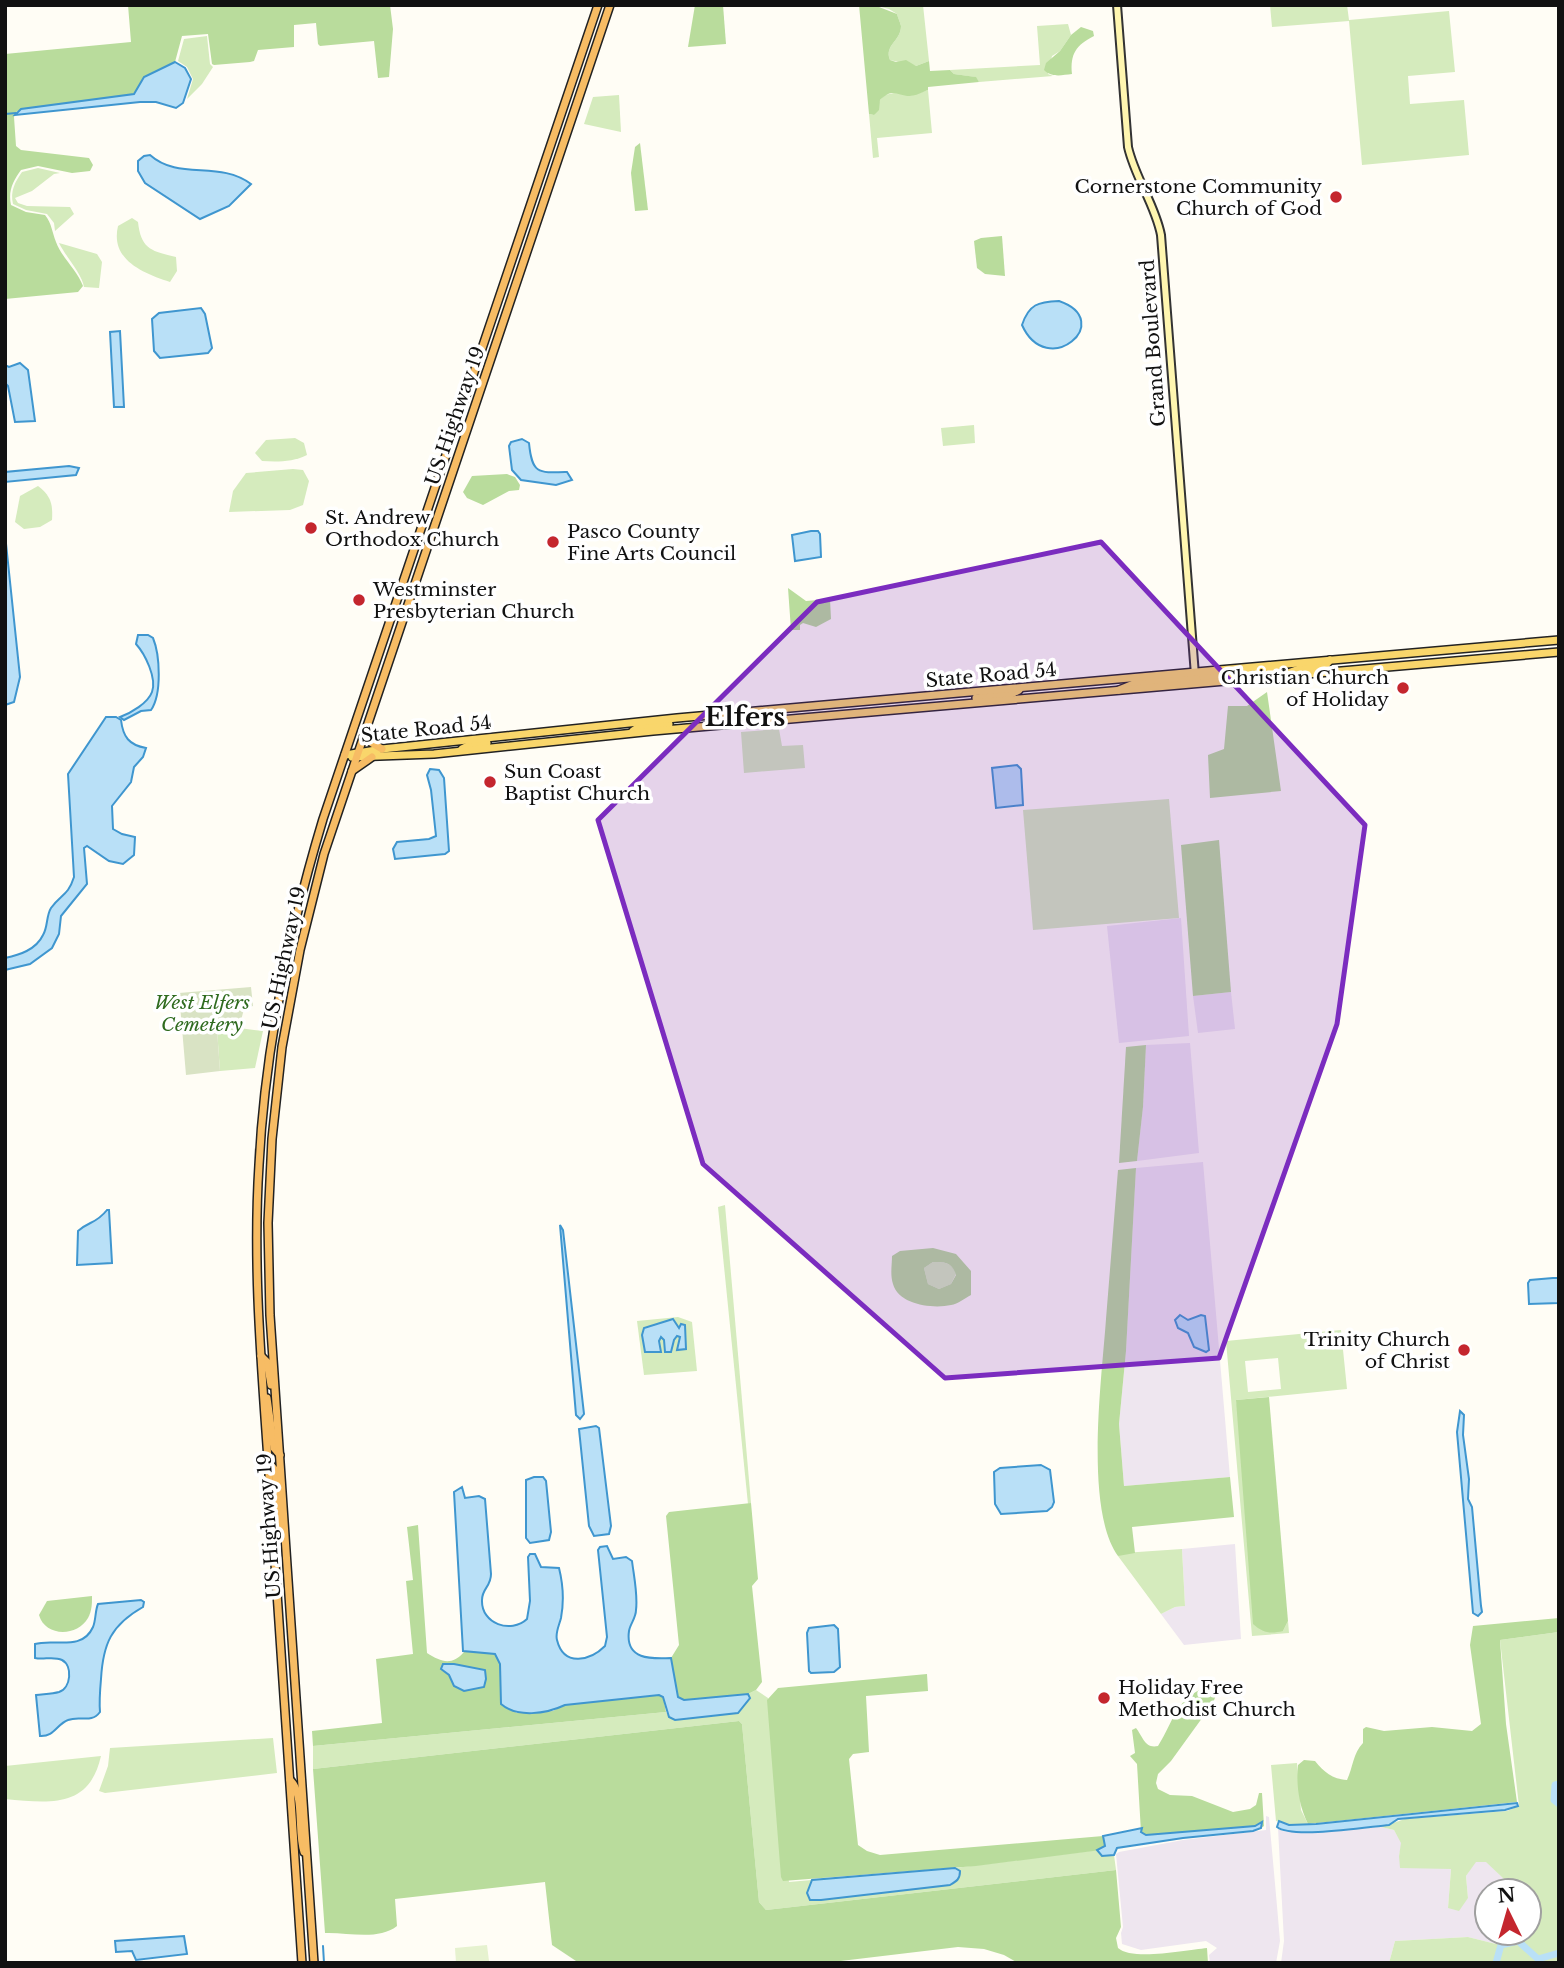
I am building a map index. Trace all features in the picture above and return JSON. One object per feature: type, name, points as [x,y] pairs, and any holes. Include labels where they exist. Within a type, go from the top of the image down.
[{"type":"highway","points":[[598,41],[594,30],[599,5]]},
{"type":"highway","name":"US Highway 19","points":[[302,1963],[257,1263],[258,1169],[275,1016],[286,957],[310,862],[599,5]]},
{"type":"highway","name":"US Highway 19","points":[[314,1963],[269,1287],[268,1223],[277,1086],[287,1017],[315,885],[351,771],[610,5]]},
{"type":"highway","points":[[569,127],[572,103],[585,62],[581,54]]},
{"type":"highway","points":[[459,452],[454,445],[470,395],[473,375]]},
{"type":"highway","points":[[410,596],[414,570],[426,536],[424,520]]},
{"type":"highway","points":[[368,724],[370,740],[382,749]]},
{"type":"highway","points":[[351,771],[372,757]]},
{"type":"highway","points":[[286,957],[282,1002],[287,1017]]},
{"type":"highway","points":[[275,1016],[281,1026],[274,1080],[277,1086]]},
{"type":"highway","points":[[261,1356],[266,1360],[270,1383],[275,1392]]},
{"type":"highway","points":[[263,1388],[269,1407],[274,1448],[280,1455]]},
{"type":"highway","points":[[268,1462],[275,1470],[278,1516],[284,1534]]},
{"type":"highway","points":[[290,1780],[297,1790],[301,1844],[307,1863]]},
{"type":"main road","name":"Grand Boulevard","points":[[1117,5],[1130,159],[1155,213],[1161,236],[1195,678]]},
{"type":"main road","name":"State Road 54","points":[[345,755],[372,757],[460,751],[629,733],[1119,691],[1279,665],[1559,640]]},
{"type":"main road","name":"State Road 54","points":[[357,755],[382,749],[677,718],[1109,680],[1285,676],[1559,652]]},
{"type":"main road","points":[[1340,670],[1344,665],[1370,662],[1378,656]]},
{"type":"main road","points":[[1285,676],[1295,669],[1325,666],[1331,660]]},
{"type":"main road","points":[[1048,696],[1050,691],[1099,686],[1109,680]]},
{"type":"main road","points":[[960,704],[968,699],[1015,693],[1020,688]]},
{"type":"main road","points":[[684,728],[686,722],[736,717],[745,712]]},
{"type":"main road","points":[[629,733],[639,727],[669,724],[677,718]]},
{"type":"main road","points":[[578,739],[584,734],[609,730],[621,724]]},
{"type":"main road","points":[[513,746],[520,740],[543,737],[554,732]]},
{"type":"main road","points":[[460,751],[471,745],[493,742],[500,737]]},
{"type":"highlighted area","points":[[1101,542],[1365,825],[1337,1024],[1219,1358],[945,1378],[703,1164],[598,820],[817,602]]},
{"type":"shaded area","points":[[1181,918],[1189,1036],[1119,1043],[1107,926]]},
{"type":"shaded area","points":[[1231,992],[1235,1029],[1198,1033],[1193,996]]},
{"type":"shaded area","points":[[1190,1043],[1199,1153],[1137,1161],[1146,1045]]},
{"type":"shaded area","points":[[1203,1162],[1230,1477],[1124,1486],[1119,1424],[1126,1351],[1136,1168]]},
{"type":"shaded area","points":[[1235,1544],[1241,1639],[1184,1645],[1161,1614],[1175,1607],[1185,1606],[1182,1549]]},
{"type":"shaded area","points":[[1266,1816],[1269,1817],[1280,1941],[1276,1963],[1210,1963],[1209,1955],[1217,1948],[1206,1941],[1141,1950],[1122,1944],[1123,1927],[1116,1854],[1183,1840],[1266,1830]]},
{"type":"shaded area","points":[[1381,1827],[1394,1830],[1402,1843],[1399,1856],[1451,1869],[1448,1908],[1468,1898],[1466,1876],[1475,1862],[1486,1861],[1502,1877],[1473,1877],[1473,1938],[1395,1941],[1389,1963],[1281,1963],[1284,1941],[1278,1828],[1282,1831],[1305,1833]]},
{"type":"green space","points":[[128,5],[390,5],[393,29],[389,77],[378,78],[374,41],[320,46],[316,23],[294,25],[294,47],[258,50],[254,61],[250,62],[214,65],[208,34],[182,36],[175,62],[144,77],[135,94],[17,111],[14,117],[16,146],[21,150],[89,158],[93,165],[90,171],[72,173],[38,166],[21,170],[10,195],[11,205],[26,212],[45,215],[59,248],[83,286],[78,292],[5,299],[5,54],[131,42]]},
{"type":"green space","points":[[695,5],[723,5],[726,44],[688,47]]},
{"type":"green space","points":[[859,5],[874,5],[897,14],[901,26],[889,50],[890,60],[906,60],[916,66],[929,61],[930,71],[950,70],[954,74],[976,77],[979,82],[928,87],[928,90],[912,96],[888,94],[880,100],[879,110],[874,115],[869,114]]},
{"type":"green space","points":[[874,5],[923,5],[929,61],[916,66],[890,60],[889,50],[898,36],[901,24],[897,14]]},
{"type":"green space","points":[[1270,5],[1347,5],[1349,20],[1449,11],[1455,72],[1408,76],[1410,104],[1464,100],[1469,155],[1362,165],[1349,21],[1272,27]]},
{"type":"green space","points":[[1068,24],[1071,35],[1060,51],[1052,56],[1048,74],[1053,76],[979,82],[975,77],[954,74],[950,70],[1040,65],[1037,26]]},
{"type":"green space","points":[[1081,27],[1093,31],[1094,36],[1083,43],[1073,56],[1072,74],[1047,73],[1044,70],[1046,63]]},
{"type":"green space","points":[[207,36],[210,64],[213,67],[202,84],[187,99],[193,79],[187,67],[178,61],[184,39]]},
{"type":"green space","points":[[928,90],[932,133],[877,138],[879,157],[873,158],[869,114],[874,115],[880,100],[885,95],[898,92],[910,96]]},
{"type":"green space","points":[[619,95],[621,132],[584,124],[593,97]]},
{"type":"green space","points":[[640,143],[648,210],[635,211],[631,173],[635,147]]},
{"type":"green space","points":[[38,168],[60,173],[54,174],[32,191],[15,198],[18,203],[27,206],[70,207],[74,214],[55,231],[54,223],[47,214],[13,204],[12,195],[17,179],[22,172]]},
{"type":"green space","points":[[132,218],[138,222],[142,238],[149,247],[176,257],[177,271],[170,282],[131,263],[119,248],[118,226]]},
{"type":"green space","points":[[1002,236],[1005,276],[985,274],[977,268],[974,241]]},
{"type":"green space","points":[[59,243],[97,254],[102,262],[99,288],[84,287]]},
{"type":"green space","points":[[974,425],[975,443],[943,446],[941,428]]},
{"type":"green space","points":[[295,438],[304,443],[307,455],[291,460],[262,461],[255,453],[266,440]]},
{"type":"green space","points":[[303,470],[309,481],[303,505],[290,510],[229,512],[233,491],[246,473]]},
{"type":"green space","points":[[507,474],[515,477],[520,485],[519,490],[509,491],[483,505],[467,498],[463,492],[472,476]]},
{"type":"green space","points":[[38,486],[50,501],[52,520],[40,527],[24,529],[15,522],[20,496]]},
{"type":"green space","points":[[788,588],[806,601],[830,599],[831,619],[816,627],[803,623],[800,630],[791,630]]},
{"type":"green space","points":[[1267,692],[1281,791],[1210,798],[1208,755],[1224,749],[1228,706],[1247,706]]},
{"type":"green space","points":[[779,729],[782,746],[803,745],[805,768],[744,773],[741,732]]},
{"type":"green space","points":[[1169,799],[1179,918],[1033,930],[1023,810]]},
{"type":"green space","points":[[1219,840],[1231,992],[1193,996],[1181,845]]},
{"type":"green space","name":"West Elfers Cemetery","points":[[251,987],[253,1006],[244,1009],[239,1028],[217,1029],[220,1071],[186,1075],[179,993]]},
{"type":"green space","points":[[217,1029],[263,1031],[255,1068],[220,1071]]},
{"type":"green space","points":[[1146,1045],[1137,1161],[1119,1163],[1126,1047]]},
{"type":"green space","points":[[1136,1168],[1126,1351],[1119,1424],[1124,1486],[1230,1477],[1234,1517],[1132,1527],[1135,1553],[1118,1556],[1108,1535],[1101,1507],[1098,1476],[1099,1407],[1118,1170]]},
{"type":"green space","points":[[725,1205],[751,1503],[748,1504],[718,1207]]},
{"type":"green space","points":[[933,1248],[956,1254],[971,1271],[971,1295],[944,1306],[926,1306],[902,1297],[896,1291],[891,1274],[892,1256],[900,1251]],"holes":[[[933,1262],[950,1265],[956,1275],[951,1284],[939,1289],[928,1284],[924,1268]]]},
{"type":"green space","points":[[933,1262],[952,1267],[956,1274],[951,1284],[939,1289],[928,1284],[924,1268]]},
{"type":"green space","points":[[678,1317],[692,1322],[697,1371],[644,1375],[637,1321]]},
{"type":"green space","points":[[1341,1330],[1347,1389],[1236,1400],[1283,1631],[1288,1621],[1289,1633],[1252,1636],[1226,1341]],"holes":[[[1278,1358],[1281,1389],[1248,1392],[1245,1361]]]},
{"type":"green space","points":[[1269,1397],[1288,1621],[1283,1631],[1274,1632],[1263,1631],[1253,1624],[1236,1400]]},
{"type":"green space","points":[[751,1503],[758,1579],[752,1586],[762,1682],[756,1690],[748,1694],[684,1700],[678,1697],[671,1658],[679,1645],[666,1516],[669,1512]]},
{"type":"green space","points":[[418,1525],[427,1653],[446,1661],[455,1659],[464,1652],[495,1654],[500,1664],[501,1704],[517,1713],[553,1711],[564,1705],[659,1695],[663,1697],[666,1712],[313,1746],[312,1731],[382,1723],[376,1659],[413,1654],[406,1581],[413,1580],[407,1527]]},
{"type":"green space","points":[[1182,1549],[1185,1606],[1175,1607],[1161,1614],[1118,1556],[1123,1553]]},
{"type":"green space","points":[[92,1596],[89,1615],[77,1629],[54,1631],[42,1622],[39,1615],[47,1601]]},
{"type":"green space","points":[[1559,1618],[1559,1632],[1500,1640],[1506,1724],[1517,1802],[1308,1824],[1298,1788],[1298,1765],[1304,1760],[1315,1761],[1329,1774],[1347,1780],[1355,1756],[1363,1743],[1363,1729],[1366,1727],[1384,1731],[1432,1727],[1472,1731],[1481,1724],[1470,1645],[1473,1626]]},
{"type":"green space","points":[[1559,1632],[1559,1963],[1389,1963],[1395,1941],[1468,1937],[1473,1938],[1473,1947],[1543,1947],[1543,1877],[1502,1877],[1486,1862],[1476,1862],[1466,1876],[1468,1898],[1459,1911],[1448,1908],[1451,1869],[1400,1868],[1401,1843],[1394,1830],[1381,1827],[1405,1819],[1507,1811],[1519,1806],[1500,1640]]},
{"type":"green space","points":[[927,1674],[928,1691],[866,1696],[869,1752],[853,1754],[849,1759],[858,1845],[880,1855],[1103,1836],[1105,1847],[1101,1850],[976,1866],[783,1881],[767,1700],[778,1688]]},
{"type":"green space","points":[[1208,1686],[1216,1695],[1213,1703],[1171,1761],[1158,1774],[1158,1789],[1170,1795],[1192,1796],[1233,1812],[1250,1809],[1256,1805],[1259,1793],[1262,1793],[1264,1826],[1261,1828],[1262,1823],[1223,1831],[1146,1835],[1141,1832],[1137,1764],[1130,1756],[1135,1753],[1132,1730],[1136,1728],[1150,1746],[1158,1746],[1182,1704],[1197,1691]]},
{"type":"green space","points":[[756,1690],[768,1698],[789,1882],[812,1880],[810,1900],[950,1885],[960,1871],[955,1868],[1097,1850],[1114,1855],[1116,1870],[766,1910],[759,1902],[742,1724],[739,1721],[313,1769],[313,1746],[666,1712],[675,1720],[738,1713],[750,1698],[748,1694]]},
{"type":"green space","points":[[739,1721],[742,1724],[759,1902],[766,1910],[1116,1870],[1121,1927],[1116,1938],[1118,1948],[1125,1952],[1147,1954],[1207,1948],[1208,1963],[1018,1963],[984,1949],[958,1947],[824,1963],[579,1963],[552,1945],[545,1882],[395,1899],[397,1926],[389,1931],[372,1935],[325,1933],[313,1769]]},
{"type":"green space","points":[[273,1738],[277,1773],[105,1793],[99,1791],[108,1766],[110,1748]]},
{"type":"green space","points":[[101,1756],[87,1786],[77,1794],[52,1801],[5,1799],[5,1766]]},
{"type":"green space","points":[[1297,1763],[1301,1810],[1308,1824],[1289,1825],[1276,1821],[1271,1765]]},
{"type":"green space","points":[[487,1945],[489,1961],[456,1963],[455,1948]]},
{"type":"water","points":[[175,62],[185,68],[191,79],[183,103],[176,108],[156,102],[140,102],[15,115],[21,109],[134,94],[144,77]]},
{"type":"water","points":[[150,155],[161,163],[174,167],[226,173],[251,184],[229,206],[200,219],[145,183],[138,171],[138,161]]},
{"type":"water","points":[[1059,301],[1075,310],[1081,321],[1079,332],[1072,342],[1060,347],[1046,348],[1033,341],[1022,325],[1031,308],[1045,302]]},
{"type":"water","points":[[201,308],[205,314],[212,348],[208,353],[160,358],[154,351],[152,319],[159,313]]},
{"type":"water","points":[[120,331],[124,407],[114,407],[110,332]]},
{"type":"water","points":[[20,363],[28,370],[35,421],[15,422],[8,386],[5,383],[5,365],[9,367]]},
{"type":"water","points":[[522,439],[529,443],[532,461],[538,470],[567,472],[572,480],[556,485],[521,480],[512,470],[509,446],[511,442]]},
{"type":"water","points":[[69,466],[79,468],[76,475],[5,482],[5,472]]},
{"type":"water","points":[[818,531],[820,534],[821,557],[795,561],[792,535]]},
{"type":"water","points":[[5,534],[20,677],[14,702],[5,705]]},
{"type":"water","points":[[138,635],[153,638],[159,674],[157,694],[151,710],[141,711],[124,720],[120,717],[143,704],[150,696],[153,686],[149,666],[136,644]]},
{"type":"water","points":[[106,717],[121,720],[128,739],[135,745],[146,748],[143,757],[134,767],[131,782],[112,806],[113,829],[135,837],[134,855],[123,864],[109,861],[87,846],[84,848],[87,884],[61,916],[59,934],[52,948],[30,964],[5,970],[5,958],[27,951],[40,940],[45,932],[51,908],[72,883],[74,877],[68,774]]},
{"type":"water","points":[[1017,765],[1021,769],[1023,805],[996,808],[992,768]]},
{"type":"water","points":[[430,769],[439,770],[444,778],[449,851],[445,854],[395,859],[393,849],[397,842],[436,836],[427,775]]},
{"type":"water","points":[[107,1210],[112,1263],[77,1265],[78,1231]]},
{"type":"water","points":[[560,1225],[563,1230],[584,1414],[580,1419],[576,1415]]},
{"type":"water","points":[[1559,1278],[1559,1303],[1529,1304],[1530,1280]]},
{"type":"water","points":[[1180,1315],[1188,1320],[1205,1316],[1209,1350],[1206,1352],[1194,1347],[1188,1333],[1178,1328],[1175,1320]]},
{"type":"water","points":[[673,1319],[679,1328],[681,1324],[685,1325],[686,1349],[677,1350],[680,1337],[677,1336],[671,1352],[665,1352],[664,1340],[661,1337],[661,1352],[645,1352],[642,1335],[644,1328]]},
{"type":"water","points":[[1460,1411],[1464,1415],[1468,1499],[1472,1507],[1482,1612],[1478,1616],[1473,1613],[1457,1432]]},
{"type":"water","points":[[596,1426],[599,1428],[611,1526],[609,1534],[594,1536],[589,1526],[579,1429]]},
{"type":"water","points":[[1041,1465],[1050,1470],[1054,1502],[1052,1507],[1047,1511],[1001,1514],[995,1504],[994,1472],[1000,1468]]},
{"type":"water","points":[[543,1477],[546,1481],[551,1532],[549,1540],[530,1543],[526,1538],[526,1480]]},
{"type":"water","points":[[462,1487],[465,1498],[479,1496],[485,1499],[491,1574],[482,1600],[486,1615],[492,1621],[513,1626],[527,1619],[530,1601],[528,1557],[535,1554],[541,1567],[559,1568],[563,1606],[557,1632],[560,1649],[572,1658],[593,1655],[605,1646],[607,1637],[598,1550],[607,1546],[613,1559],[626,1557],[632,1561],[636,1604],[629,1641],[635,1653],[648,1658],[671,1658],[678,1697],[684,1700],[748,1694],[750,1698],[738,1713],[675,1720],[669,1717],[663,1697],[659,1695],[565,1705],[532,1713],[515,1711],[501,1704],[500,1664],[495,1654],[463,1651],[454,1492]]},
{"type":"water","points":[[141,1600],[144,1602],[143,1607],[116,1628],[107,1646],[102,1667],[100,1712],[93,1718],[68,1720],[49,1734],[40,1736],[36,1695],[63,1690],[68,1682],[69,1672],[62,1660],[35,1658],[35,1644],[75,1642],[88,1635],[93,1627],[98,1604]]},
{"type":"water","points":[[834,1625],[838,1629],[840,1667],[834,1672],[811,1673],[807,1633],[809,1628]]},
{"type":"water","points":[[443,1664],[485,1670],[484,1687],[464,1691],[454,1686],[449,1675],[441,1669]]},
{"type":"water","points":[[1517,1803],[1518,1806],[1505,1810],[1398,1819],[1389,1825],[1348,1830],[1298,1832],[1277,1827],[1279,1821],[1289,1825],[1316,1824]]},
{"type":"water","points":[[1262,1822],[1261,1828],[1253,1831],[1117,1848],[1114,1855],[1102,1856],[1097,1850],[1105,1846],[1103,1836],[1142,1828],[1141,1832],[1146,1835],[1255,1826]]},
{"type":"water","points":[[955,1868],[960,1871],[959,1876],[950,1885],[821,1900],[810,1900],[807,1893],[812,1880]]},
{"type":"water","points":[[184,1936],[187,1954],[136,1960],[132,1951],[116,1952],[115,1941]]},
{"type":"waterway","points":[[5,114],[16,113]]},
{"type":"waterway","points":[[1559,1784],[1555,1785],[1554,1800],[1559,1804]]},
{"type":"waterway","points":[[1496,1963],[1501,1945],[1518,1941],[1538,1959],[1559,1953]]},
{"type":"waterway","points":[[323,1946],[324,1963]]},
{"type":"place","name":"Cornerstone Community Church of God","points":[[1336,197]]},
{"type":"place","name":"St. Andrew Orthodox Church","points":[[311,528]]},
{"type":"place","name":"Pasco County Fine Arts Council","points":[[553,542]]},
{"type":"place","name":"Westminster Presbyterian Church","points":[[359,600]]},
{"type":"place","name":"Christian Church of Holiday","points":[[1403,688]]},
{"type":"place","name":"Sun Coast Baptist Church","points":[[490,782]]},
{"type":"place","name":"Trinity Church of Christ","points":[[1464,1350]]},
{"type":"place","name":"Holiday Free Methodist Church","points":[[1104,1698]]},
{"type":"district","name":"Elfers","points":[[745,717]]}]
